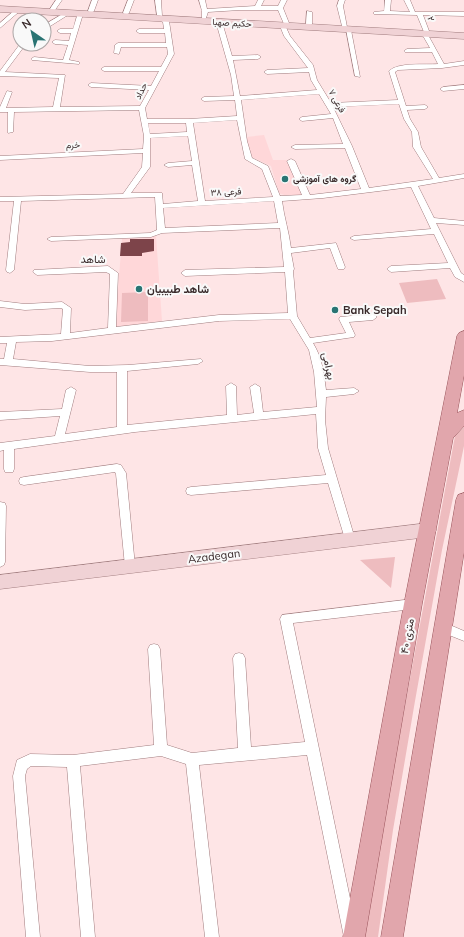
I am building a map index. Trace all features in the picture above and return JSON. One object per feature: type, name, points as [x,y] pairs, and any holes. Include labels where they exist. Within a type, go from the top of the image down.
[{"type":"main road","name":"۴۰ متری","points":[[352,937],[464,336]]},
{"type":"main road","points":[[446,436],[464,416]]},
{"type":"main road","points":[[392,937],[464,500]]},
{"type":"street","points":[[0,6],[6,0]]},
{"type":"street","points":[[53,9],[59,0]]},
{"type":"street","points":[[91,11],[95,0]]},
{"type":"street","points":[[126,13],[131,0]]},
{"type":"street","points":[[158,0],[160,17]]},
{"type":"street","points":[[202,0],[205,15],[240,8],[280,8],[284,0]]},
{"type":"street","points":[[237,0],[240,8]]},
{"type":"street","points":[[257,9],[261,0]]},
{"type":"street","points":[[342,0],[340,6],[347,28],[358,76]]},
{"type":"street","points":[[387,13],[388,0]]},
{"type":"street","name":"۲","points":[[407,0],[416,13],[433,50],[438,54],[442,66]]},
{"type":"street","points":[[442,5],[445,14]]},
{"type":"street","name":"حکیم صهبا","points":[[0,6],[126,13],[219,22],[310,24],[347,28]]},
{"type":"street","name":"فرعی ۷","points":[[280,8],[288,36],[310,65],[314,80],[335,116],[366,191]]},
{"type":"street","name":"حکیم صهبا","points":[[0,9],[160,17],[205,15],[284,24],[464,36]]},
{"type":"street","points":[[0,26],[18,10]]},
{"type":"street","points":[[309,12],[310,24]]},
{"type":"street","points":[[52,23],[68,13]]},
{"type":"street","points":[[376,13],[464,14]]},
{"type":"street","points":[[66,61],[80,14]]},
{"type":"street","name":"حداد","points":[[125,196],[146,167],[147,136],[142,108],[170,54],[166,21],[160,17]]},
{"type":"street","name":"بهرامی","points":[[219,22],[234,76],[236,98],[249,159],[265,168],[278,200],[290,269],[293,316],[313,350],[319,372],[321,394],[320,420],[323,448],[350,539]]},
{"type":"street","points":[[60,31],[75,31]]},
{"type":"street","points":[[139,31],[167,31]]},
{"type":"street","name":"حکیم صهبا","points":[[425,33],[464,33]]},
{"type":"street","points":[[55,42],[71,43]]},
{"type":"street","points":[[117,53],[118,45],[170,45]]},
{"type":"street","points":[[407,51],[433,50]]},
{"type":"street","points":[[1,74],[17,52]]},
{"type":"street","points":[[229,58],[258,57]]},
{"type":"street","points":[[34,60],[66,61],[77,63]]},
{"type":"street","points":[[437,180],[417,146],[415,132],[407,119],[392,70],[397,68],[442,66],[458,62],[464,63]]},
{"type":"street","points":[[104,69],[162,69]]},
{"type":"street","points":[[266,72],[312,70]]},
{"type":"street","points":[[1,74],[63,76],[56,110]]},
{"type":"street","points":[[91,85],[152,88]]},
{"type":"street","points":[[444,89],[464,87]]},
{"type":"street","points":[[8,92],[1,110],[142,108]]},
{"type":"street","points":[[204,99],[321,92]]},
{"type":"street","points":[[329,105],[402,105],[425,107]]},
{"type":"street","points":[[10,132],[11,110]]},
{"type":"street","points":[[302,119],[335,116]]},
{"type":"street","points":[[144,120],[189,121],[241,118]]},
{"type":"street","points":[[189,121],[202,204]]},
{"type":"street","points":[[147,136],[191,134]]},
{"type":"street","points":[[295,148],[348,146]]},
{"type":"street","name":"خرم","points":[[0,158],[146,151]]},
{"type":"street","points":[[291,161],[307,197]]},
{"type":"street","points":[[168,165],[196,163]]},
{"type":"street","name":"فرعی ۳۸","points":[[159,206],[278,200],[366,191],[464,176]]},
{"type":"street","points":[[414,184],[458,275],[464,279]]},
{"type":"street","points":[[0,199],[159,195],[161,232]]},
{"type":"street","points":[[10,270],[18,198]]},
{"type":"street","points":[[431,220],[464,223]]},
{"type":"street","points":[[51,239],[283,225]]},
{"type":"street","points":[[354,238],[436,230]]},
{"type":"street","points":[[287,251],[333,245],[341,267]]},
{"type":"street","points":[[391,269],[453,265]]},
{"type":"street","name":"شاهد","points":[[37,272],[108,269],[114,273],[112,331]]},
{"type":"street","points":[[185,273],[290,269]]},
{"type":"street","points":[[0,304],[25,307],[62,305],[67,308],[65,336]]},
{"type":"street","points":[[0,340],[65,336],[219,318],[293,316]]},
{"type":"street","points":[[308,341],[351,335],[343,320],[373,317]]},
{"type":"street","points":[[12,339],[4,362],[90,369],[122,368],[198,361]]},
{"type":"street","points":[[122,368],[122,430]]},
{"type":"street","points":[[231,386],[232,418]]},
{"type":"street","points":[[255,387],[259,416]]},
{"type":"street","points":[[59,438],[71,390]]},
{"type":"street","points":[[321,394],[354,391]]},
{"type":"street","points":[[9,470],[5,446],[122,430],[321,410]]},
{"type":"street","points":[[0,416],[66,412]]},
{"type":"street","points":[[24,481],[117,468],[121,473],[130,566]]},
{"type":"street","points":[[191,491],[332,479]]},
{"type":"street","points":[[0,562],[1,506]]},
{"type":"street","name":"Azadegan","points":[[0,582],[428,530]]},
{"type":"street","points":[[352,937],[311,748],[286,619],[413,604]]},
{"type":"street","points":[[443,627],[464,636]]},
{"type":"street","points":[[154,649],[161,750]]},
{"type":"street","points":[[239,658],[245,755]]},
{"type":"street","points":[[33,937],[19,776],[22,765],[30,760],[73,761],[161,750],[192,759],[311,748]]},
{"type":"street","points":[[192,759],[212,937]]},
{"type":"street","points":[[73,761],[88,937]]},
{"type":"shaded area","name":"گروه های آموزشی","points":[[264,135],[273,160],[287,160],[302,195],[287,196],[279,193],[271,166],[252,157],[246,137]]},
{"type":"shaded area","name":"شاهد طبیبیان","points":[[156,236],[162,321],[115,327],[122,239]]},
{"type":"shaded area","points":[[437,279],[446,299],[407,303],[399,283]]},
{"type":"shaded area","points":[[148,292],[148,321],[121,322],[122,293]]},
{"type":"shaded area","points":[[464,427],[464,446],[442,550],[415,701],[393,830],[378,937],[362,937],[455,436]]},
{"type":"shaded area","points":[[395,557],[391,588],[360,560]]},
{"type":"building","points":[[130,239],[154,239],[154,251],[142,253],[142,256],[120,256],[121,243],[130,242]]},
{"type":"place","name":"گروه های آموزشی","points":[[285,179]]},
{"type":"place","name":"شاهد طبیبیان","points":[[139,289]]},
{"type":"place","name":"Bank Sepah","points":[[335,310]]}]
